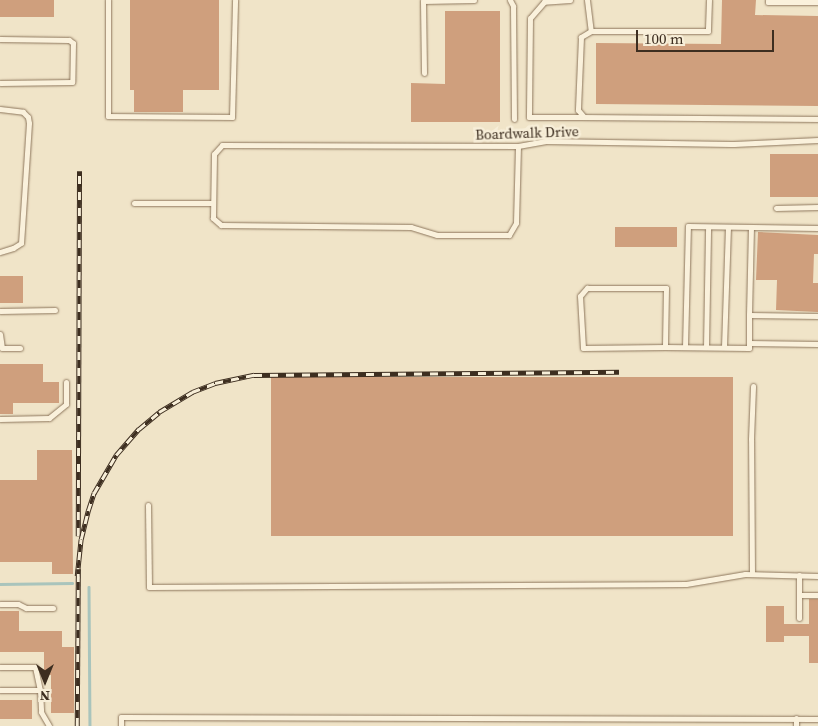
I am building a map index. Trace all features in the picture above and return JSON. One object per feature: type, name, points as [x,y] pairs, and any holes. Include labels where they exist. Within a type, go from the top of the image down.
[{"type":"lane","points":[[108,0],[108,116],[232,117],[235,0]]},
{"type":"lane","points":[[424,73],[423,0],[474,0]]},
{"type":"lane","points":[[510,0],[513,6],[514,120]]},
{"type":"lane","points":[[570,0],[544,2],[530,18],[529,117],[818,119]]},
{"type":"lane","points":[[587,0],[591,31]]},
{"type":"lane","points":[[584,118],[578,110],[580,37],[591,31],[708,32],[709,0]]},
{"type":"lane","points":[[768,0],[768,2],[818,2]]},
{"type":"lane","points":[[0,39],[69,40],[73,43],[72,82],[0,83]]},
{"type":"lane","points":[[0,109],[23,112],[28,117],[29,123],[20,243],[13,248],[0,252]]},
{"type":"lane","name":"Boardwalk Drive","points":[[213,203],[214,154],[222,145],[518,146],[545,142],[734,144],[818,140]]},
{"type":"lane","points":[[134,203],[213,203],[213,218],[221,224],[411,227],[437,235],[509,235],[516,223],[518,146]]},
{"type":"lane","points":[[776,208],[818,207]]},
{"type":"lane","points":[[685,347],[688,226],[818,228]]},
{"type":"lane","points":[[706,347],[708,227]]},
{"type":"lane","points":[[724,347],[728,228]]},
{"type":"lane","points":[[665,347],[666,288],[588,288],[580,296],[583,348],[749,348],[751,228]]},
{"type":"lane","points":[[0,310],[55,310]]},
{"type":"lane","points":[[749,314],[818,316]]},
{"type":"lane","points":[[0,334],[2,348],[20,348]]},
{"type":"lane","points":[[749,343],[818,344]]},
{"type":"lane","points":[[0,419],[49,418],[66,404],[66,382]]},
{"type":"lane","points":[[752,574],[750,439],[753,386]]},
{"type":"lane","points":[[148,506],[149,587],[686,584],[752,574],[818,576]]},
{"type":"lane","points":[[799,575],[799,618]]},
{"type":"lane","points":[[799,595],[818,595]]},
{"type":"lane","points":[[0,604],[18,604],[26,608],[53,608]]},
{"type":"lane","points":[[0,667],[35,667],[40,690],[41,712],[49,726]]},
{"type":"lane","points":[[0,690],[40,690]]},
{"type":"lane","points":[[120,726],[121,718],[818,719]]},
{"type":"lane","points":[[796,718],[796,726]]},
{"type":"building","points":[[0,0],[54,0],[54,17],[0,17]]},
{"type":"building","points":[[130,0],[219,0],[219,90],[183,90],[183,112],[134,112],[134,90],[130,90]]},
{"type":"building","points":[[722,0],[756,0],[755,15],[818,16],[818,106],[596,104],[596,43],[721,44]]},
{"type":"building","points":[[445,11],[500,11],[500,122],[411,122],[411,83],[445,84]]},
{"type":"building","points":[[770,154],[818,154],[818,197],[770,197]]},
{"type":"building","points":[[615,227],[677,227],[677,247],[615,247]]},
{"type":"building","points":[[758,232],[818,235],[818,254],[814,254],[813,283],[818,283],[818,312],[776,310],[777,280],[756,280]]},
{"type":"building","points":[[0,276],[23,276],[23,303],[0,303]]},
{"type":"building","points":[[0,364],[43,364],[43,382],[59,382],[59,403],[13,403],[13,414],[0,414]]},
{"type":"building","points":[[271,377],[733,377],[733,536],[271,536]]},
{"type":"building","points":[[37,450],[72,450],[73,574],[52,574],[52,562],[0,562],[0,480],[37,480]]},
{"type":"building","points":[[809,599],[818,599],[818,663],[809,663],[809,636],[784,636],[784,642],[766,642],[766,606],[784,606],[784,624],[809,624]]},
{"type":"building","points":[[0,611],[19,611],[19,631],[62,631],[62,647],[74,647],[74,713],[51,713],[51,675],[44,674],[44,652],[0,652]]},
{"type":"building","points":[[0,700],[32,700],[32,719],[0,719]]},
{"type":"waterway","points":[[0,584],[72,583]]},
{"type":"waterway","points":[[89,587],[90,726]]},
{"type":"railway","points":[[78,536],[79,171]]},
{"type":"railway","points":[[77,576],[81,539],[88,511],[94,493],[116,455],[139,429],[159,412],[192,392],[215,383],[254,375],[619,372]]},
{"type":"railway","points":[[77,726],[78,569]]}]
